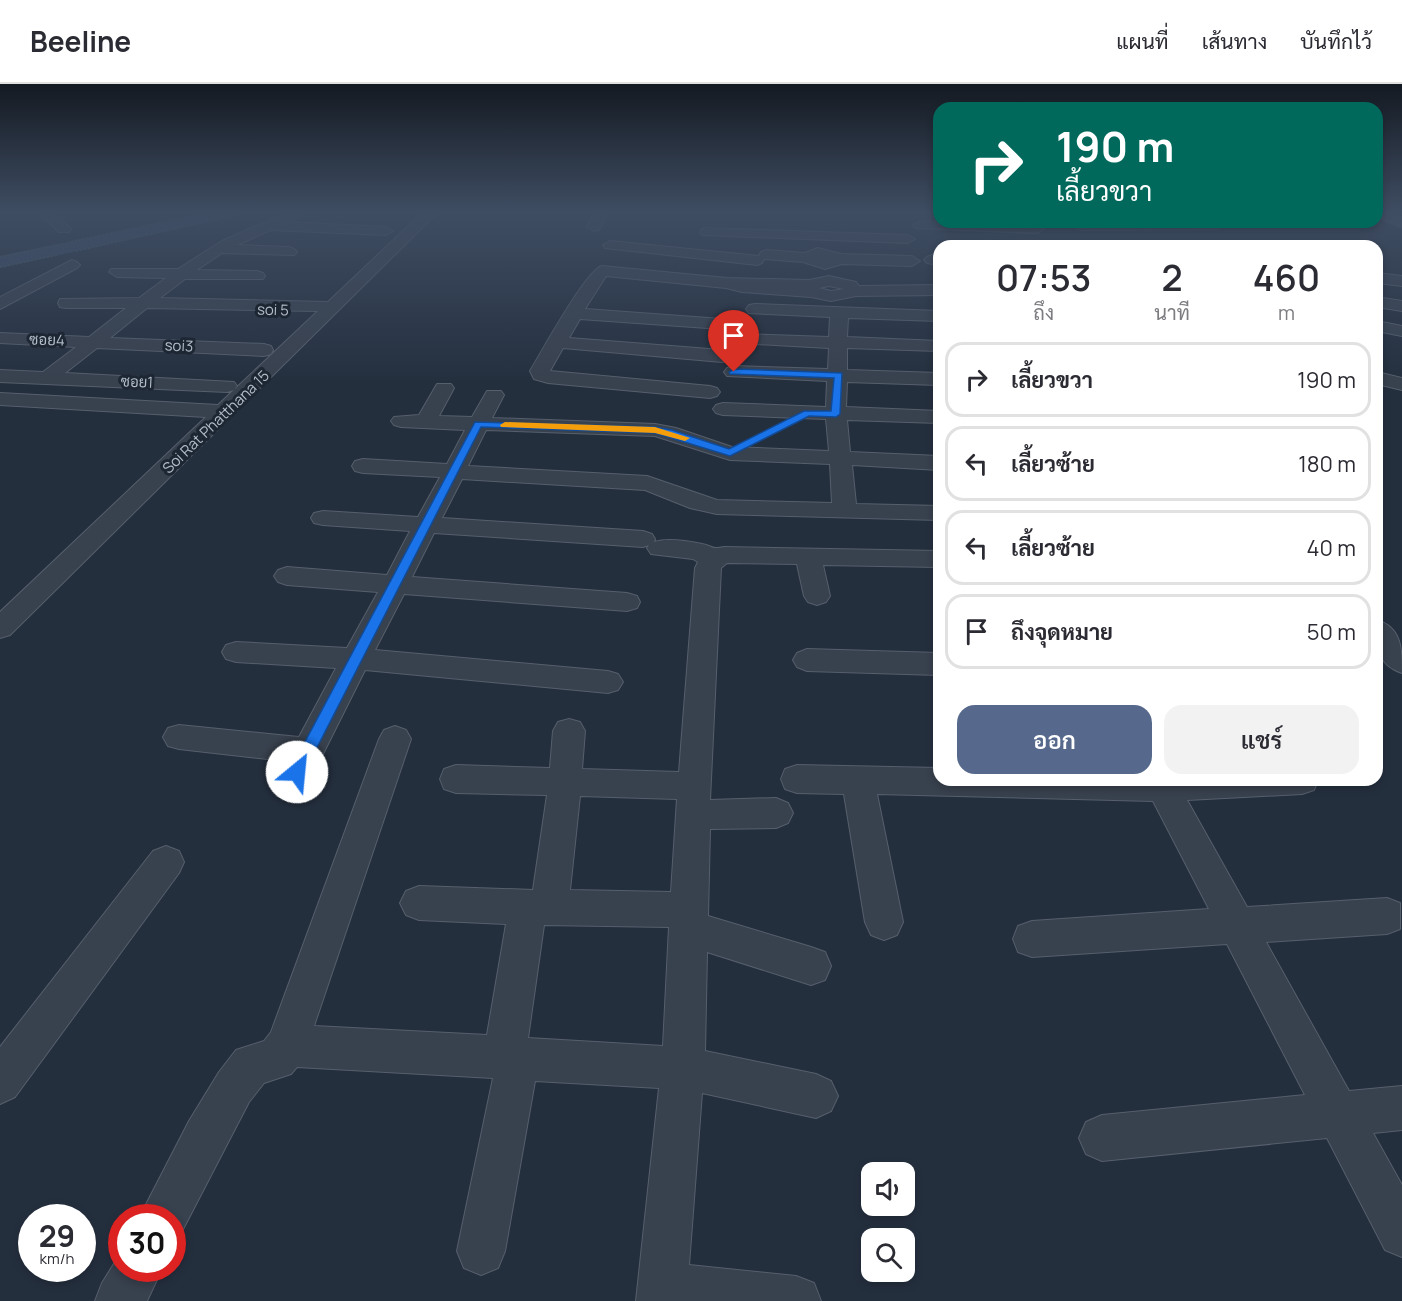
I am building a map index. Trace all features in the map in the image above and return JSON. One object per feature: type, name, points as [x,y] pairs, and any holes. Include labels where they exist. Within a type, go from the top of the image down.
[{"type":"street","points":[[0,304],[54,270]]},
{"type":"street","points":[[47,378],[187,270]]},
{"type":"street","name":"Soi Rat Phatthana 15","points":[[0,628],[371,270]]},
{"type":"street","points":[[667,276],[671,270]]},
{"type":"street","points":[[827,270],[834,295],[839,342],[836,414],[845,511]]},
{"type":"street","points":[[710,392],[548,377],[542,375],[540,371],[573,313],[603,271],[834,295],[933,315]]},
{"type":"street","points":[[117,272],[257,276]]},
{"type":"street","points":[[1383,279],[1402,281]]},
{"type":"street","points":[[1383,284],[1402,286]]},
{"type":"street","points":[[637,291],[750,304],[933,285]]},
{"type":"street","points":[[589,288],[613,289]]},
{"type":"street","points":[[834,295],[933,290]]},
{"type":"street","name":"soi 5","points":[[66,303],[331,309]]},
{"type":"street","points":[[1383,303],[1402,306]]},
{"type":"street","points":[[573,313],[839,342],[933,346]]},
{"type":"street","points":[[1383,327],[1402,331]]},
{"type":"street","name":"ซอย4","points":[[0,338],[94,341]]},
{"type":"street","name":"soi3","points":[[94,341],[264,350]]},
{"type":"street","points":[[555,342],[728,364],[839,375],[933,379]]},
{"type":"street","name":"ซอย1","points":[[0,376],[227,386]]},
{"type":"street","points":[[1383,379],[1402,384]]},
{"type":"street","points":[[426,422],[444,388]]},
{"type":"street","points":[[179,737],[302,762],[494,395]]},
{"type":"street","points":[[0,399],[226,412]]},
{"type":"street","points":[[723,409],[933,417]]},
{"type":"street","points":[[730,453],[807,413]]},
{"type":"street","points":[[401,421],[655,430],[669,432],[730,453],[933,463]]},
{"type":"street","points":[[363,466],[647,483],[703,506],[933,513]]},
{"type":"street","points":[[323,518],[652,543],[699,551],[712,560]]},
{"type":"street","points":[[774,521],[817,596]]},
{"type":"street","points":[[893,522],[923,558]]},
{"type":"street","points":[[796,1301],[661,1294],[683,1068],[693,800],[708,567],[712,560],[724,555],[923,558]]},
{"type":"street","points":[[287,576],[627,602]]},
{"type":"street","points":[[1383,638],[1402,662]]},
{"type":"street","points":[[236,652],[356,659],[608,682]]},
{"type":"street","points":[[807,660],[933,664]]},
{"type":"street","points":[[481,1251],[511,1058],[565,783],[569,731]]},
{"type":"street","points":[[170,1204],[234,1087],[251,1065],[276,1059],[287,1045],[395,739]]},
{"type":"street","points":[[456,779],[565,783],[776,813]]},
{"type":"street","points":[[797,779],[933,781]]},
{"type":"street","points":[[858,780],[884,922]]},
{"type":"street","points":[[1163,786],[1402,1233]]},
{"type":"street","points":[[0,1082],[166,862]]},
{"type":"street","points":[[419,903],[539,908],[689,919],[811,966]]},
{"type":"street","points":[[1032,939],[1387,916]]},
{"type":"street","points":[[287,1045],[683,1068],[816,1096]]},
{"type":"street","points":[[1102,1137],[1402,1108]]},
{"type":"street","points":[[120,1301],[130,1282]]},
{"type":"slow traffic","points":[[505,425],[655,430],[685,438]]},
{"type":"route","points":[[297,772],[478,424],[655,430],[669,432],[730,453],[807,413],[836,414],[839,375],[734,372]]}]
